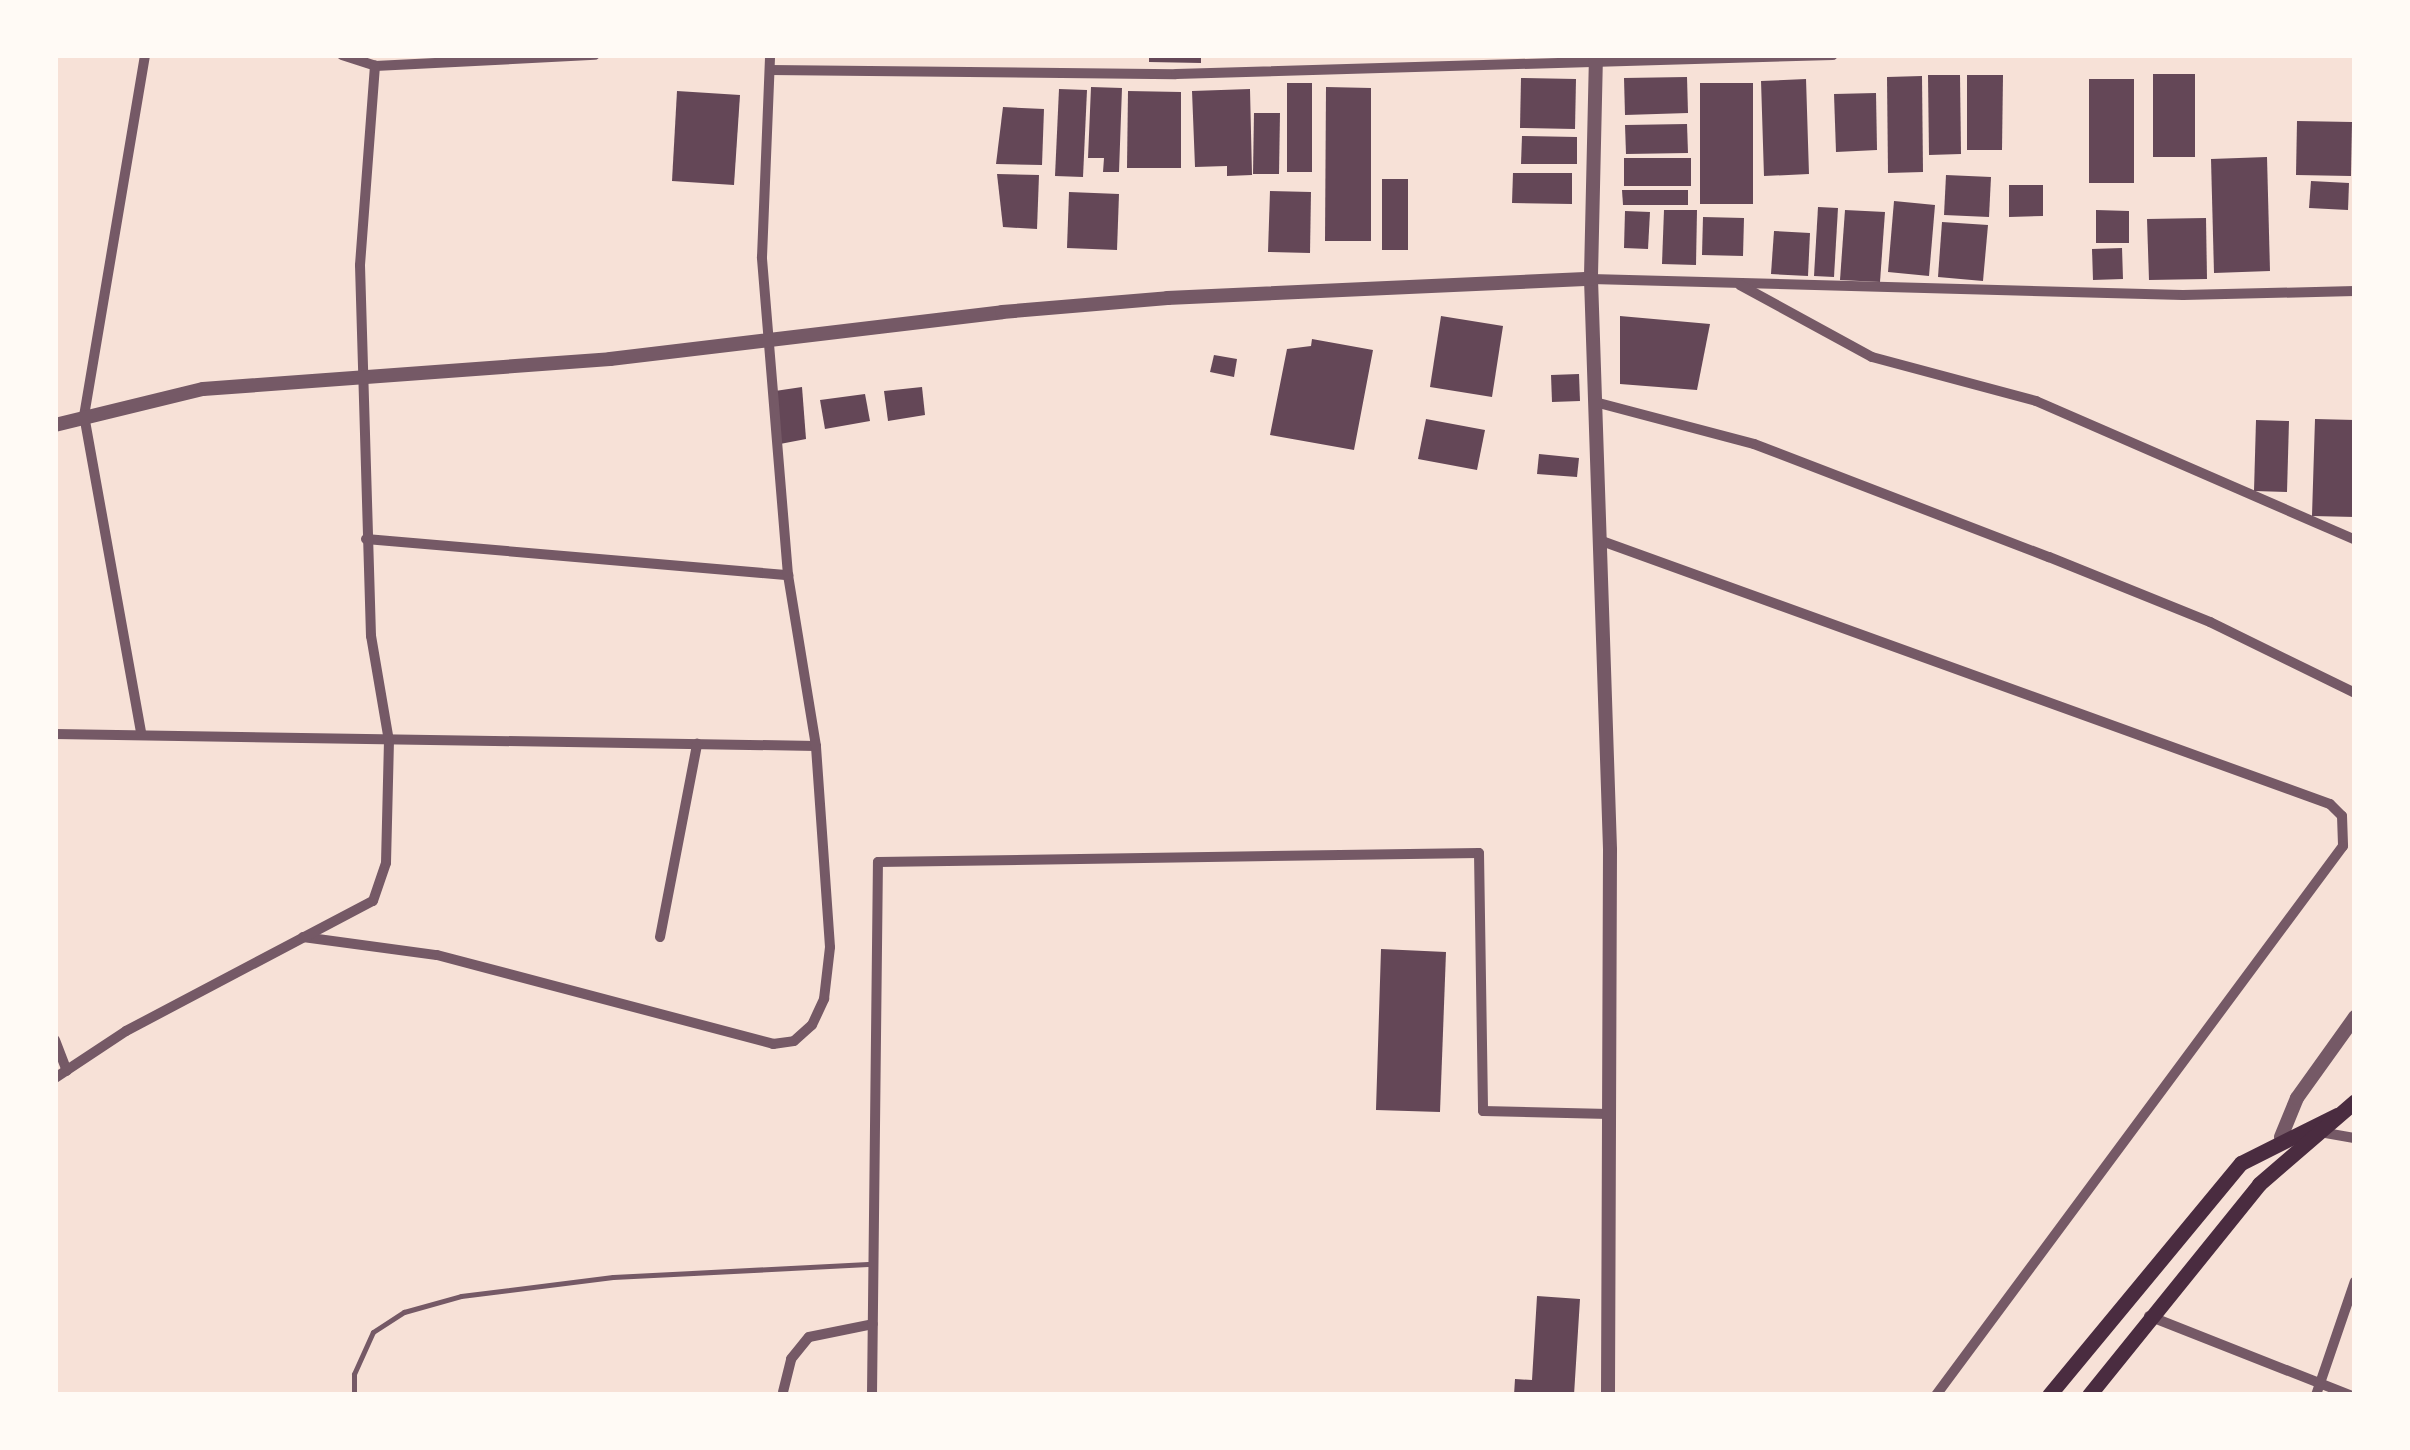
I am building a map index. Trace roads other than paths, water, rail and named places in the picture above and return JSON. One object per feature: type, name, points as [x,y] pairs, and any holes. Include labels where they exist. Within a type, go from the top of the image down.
[{"type":"main road","points":[[2089,1395],[2260,1184],[2355,1101]]},
{"type":"main road","points":[[2048,1395],[2241,1162],[2282,1138],[2337,1116]]},
{"type":"main road","points":[[2241,1162],[2260,1184]]},
{"type":"street","points":[[141,732],[84,416],[146,55]]},
{"type":"street","points":[[342,55],[375,66],[595,55]]},
{"type":"street","points":[[303,938],[437,955],[773,1044],[794,1041],[812,1025],[824,998],[830,947],[816,746],[788,575],[762,257],[770,55]]},
{"type":"street","points":[[770,70],[1176,74],[1596,58],[1833,55]]},
{"type":"street","points":[[1596,58],[1591,279],[1609,1114],[1608,1395]]},
{"type":"street","points":[[55,1078],[126,1032],[373,901],[386,863],[388,740],[371,636],[360,265],[375,66]]},
{"type":"street","points":[[55,425],[203,389],[362,374],[610,359],[1167,298],[1591,279],[2183,294],[2355,292]]},
{"type":"street","points":[[1738,283],[1872,357],[1942,381],[2036,400],[2355,540]]},
{"type":"street","points":[[1595,402],[1754,444],[2031,550],[2210,622],[2355,693]]},
{"type":"street","points":[[366,539],[788,575]]},
{"type":"street","points":[[1599,540],[2330,804],[2342,816],[2343,846],[1936,1395]]},
{"type":"street","points":[[55,734],[141,732],[816,746]]},
{"type":"street","points":[[660,937],[696,744]]},
{"type":"street","points":[[872,1395],[878,862],[1479,853],[1483,1110],[1609,1114]]},
{"type":"street","points":[[2282,1138],[2297,1098],[2355,1016]]},
{"type":"street","points":[[55,1040],[67,1070]]},
{"type":"street","points":[[2320,1132],[2355,1138]]},
{"type":"street","points":[[2318,1390],[2355,1281]]},
{"type":"street","points":[[2150,1316],[2318,1390],[2350,1395]]},
{"type":"street","points":[[783,1392],[791,1359],[809,1336],[873,1324]]},
{"type":"lane","points":[[354,1395],[354,1374],[373,1332],[404,1312],[461,1296],[613,1278],[873,1264]]}]
